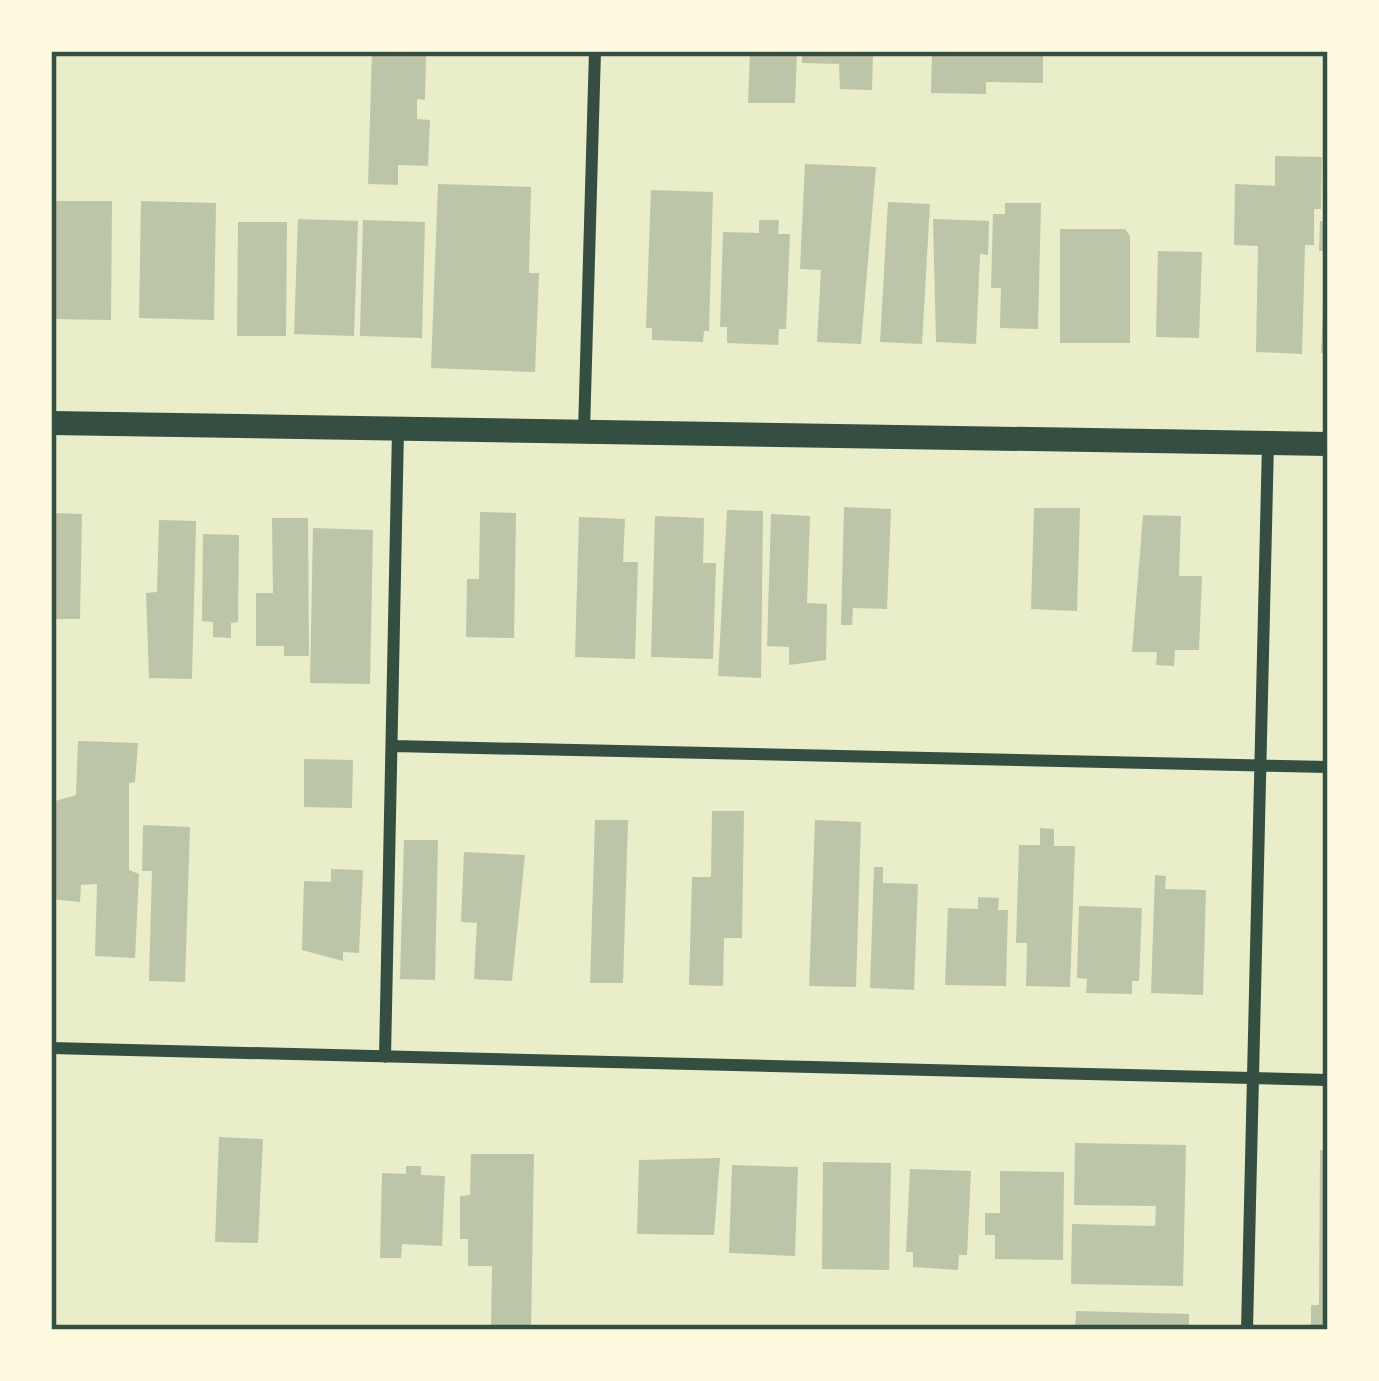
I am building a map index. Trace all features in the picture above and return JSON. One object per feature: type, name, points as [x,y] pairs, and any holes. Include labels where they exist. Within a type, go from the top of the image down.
[{"type":"main road","points":[[51,423],[1328,444]]},
{"type":"street","points":[[584,433],[595,51]]},
{"type":"street","points":[[385,1057],[398,428]]},
{"type":"street","points":[[1247,1330],[1268,443]]},
{"type":"street","points":[[393,746],[1328,766]]},
{"type":"street","points":[[51,1048],[1328,1080]]},
{"type":"building","points":[[372,51],[426,53],[425,100],[417,99],[417,119],[430,120],[428,166],[398,165],[398,185],[368,184]]},
{"type":"building","points":[[750,51],[797,51],[795,103],[748,103]]},
{"type":"building","points":[[802,51],[873,51],[872,90],[840,89],[839,64],[802,63]]},
{"type":"building","points":[[932,51],[1043,51],[1043,83],[986,82],[986,94],[931,93]]},
{"type":"building","points":[[1275,156],[1322,157],[1321,209],[1314,209],[1314,245],[1305,245],[1302,354],[1256,352],[1258,246],[1234,245],[1235,184],[1275,186]]},
{"type":"building","points":[[805,164],[876,167],[861,344],[817,342],[821,270],[800,269]]},
{"type":"building","points":[[438,184],[531,187],[529,273],[539,273],[535,372],[431,368]]},
{"type":"building","points":[[651,190],[713,192],[709,331],[704,331],[703,342],[652,340],[652,328],[646,328]]},
{"type":"building","points":[[51,201],[112,201],[111,320],[51,319]]},
{"type":"building","points":[[141,201],[216,203],[214,320],[139,318]]},
{"type":"building","points":[[888,202],[930,204],[922,344],[880,342]]},
{"type":"building","points":[[1005,203],[1041,203],[1038,329],[1000,328],[1001,288],[991,288],[993,214],[1005,214]]},
{"type":"building","points":[[298,219],[358,221],[354,336],[294,334]]},
{"type":"building","points":[[933,219],[989,221],[988,255],[980,254],[976,344],[936,342]]},
{"type":"building","points":[[363,220],[425,222],[422,338],[360,336]]},
{"type":"building","points":[[759,220],[779,220],[778,234],[790,234],[786,329],[779,329],[778,345],[727,343],[727,327],[720,327],[723,232],[759,233]]},
{"type":"building","points":[[1320,221],[1328,222],[1328,251],[1319,251]]},
{"type":"building","points":[[238,222],[287,222],[286,336],[237,336]]},
{"type":"building","points":[[1060,229],[1125,229],[1130,236],[1130,343],[1060,343]]},
{"type":"building","points":[[1158,251],[1202,252],[1199,338],[1156,337]]},
{"type":"building","points":[[1324,285],[1328,285],[1328,353],[1321,353]]},
{"type":"building","points":[[844,507],[891,509],[887,609],[853,608],[852,625],[841,625]]},
{"type":"building","points":[[1034,508],[1080,508],[1077,611],[1031,609]]},
{"type":"building","points":[[727,510],[763,511],[761,678],[718,676]]},
{"type":"building","points":[[480,512],[516,513],[514,638],[466,637],[467,579],[479,579]]},
{"type":"building","points":[[51,513],[82,514],[80,619],[51,619]]},
{"type":"building","points":[[771,514],[810,516],[807,603],[827,604],[826,660],[789,665],[789,647],[767,646]]},
{"type":"building","points":[[1143,515],[1181,516],[1179,576],[1202,576],[1199,650],[1175,650],[1174,666],[1156,665],[1157,652],[1132,652]]},
{"type":"building","points":[[655,516],[704,518],[703,563],[716,563],[713,659],[651,657]]},
{"type":"building","points":[[579,517],[625,519],[623,562],[638,562],[635,659],[575,657]]},
{"type":"building","points":[[272,518],[308,518],[309,656],[284,656],[284,646],[256,646],[256,593],[273,593]]},
{"type":"building","points":[[159,520],[196,521],[192,679],[149,678],[146,593],[157,592]]},
{"type":"building","points":[[313,528],[373,530],[370,684],[310,683]]},
{"type":"building","points":[[203,534],[239,535],[238,622],[231,623],[231,638],[213,637],[213,622],[202,621]]},
{"type":"building","points":[[78,741],[138,743],[135,782],[129,783],[129,870],[139,874],[135,958],[95,956],[97,884],[81,885],[80,902],[51,899],[52,802],[76,795]]},
{"type":"building","points":[[304,759],[353,760],[352,808],[304,807]]},
{"type":"building","points":[[712,811],[744,811],[742,938],[724,938],[723,986],[689,985],[692,877],[711,877]]},
{"type":"building","points":[[595,820],[628,820],[623,983],[590,983]]},
{"type":"building","points":[[815,820],[861,822],[856,987],[809,986]]},
{"type":"building","points":[[143,825],[190,827],[185,982],[149,981],[152,871],[142,871]]},
{"type":"building","points":[[1040,828],[1054,829],[1054,846],[1075,846],[1070,987],[1026,986],[1027,943],[1016,943],[1019,845],[1040,845]]},
{"type":"building","points":[[404,840],[438,840],[435,980],[400,979]]},
{"type":"building","points":[[464,852],[525,855],[512,981],[474,979],[477,923],[461,922]]},
{"type":"building","points":[[874,867],[883,867],[883,883],[918,884],[914,990],[870,988]]},
{"type":"building","points":[[331,869],[363,870],[359,953],[343,952],[343,961],[302,950],[304,881],[331,882]]},
{"type":"building","points":[[1155,875],[1166,876],[1165,889],[1206,890],[1203,995],[1151,993]]},
{"type":"building","points":[[978,897],[999,898],[998,910],[1008,910],[1006,986],[945,985],[948,908],[978,909]]},
{"type":"building","points":[[1079,906],[1142,908],[1139,981],[1132,981],[1132,994],[1086,993],[1087,979],[1077,978]]},
{"type":"building","points":[[219,1137],[263,1139],[258,1243],[215,1242]]},
{"type":"building","points":[[1075,1143],[1186,1145],[1183,1286],[1071,1284],[1072,1224],[1155,1226],[1156,1206],[1074,1205]]},
{"type":"building","points":[[1320,1150],[1328,1150],[1328,1330],[1311,1330],[1311,1305],[1319,1305]]},
{"type":"building","points":[[471,1154],[534,1154],[531,1330],[491,1330],[492,1266],[468,1266],[468,1239],[460,1239],[460,1196],[470,1195]]},
{"type":"building","points":[[720,1158],[714,1235],[637,1234],[639,1160]]},
{"type":"building","points":[[823,1162],[891,1163],[889,1270],[822,1269]]},
{"type":"building","points":[[732,1165],[798,1167],[795,1256],[729,1253]]},
{"type":"building","points":[[406,1166],[421,1166],[421,1175],[445,1176],[442,1246],[402,1244],[401,1258],[380,1258],[382,1173],[406,1174]]},
{"type":"building","points":[[910,1169],[971,1171],[967,1255],[959,1255],[958,1270],[913,1267],[913,1252],[906,1252]]},
{"type":"building","points":[[1000,1171],[1064,1172],[1063,1260],[995,1259],[995,1235],[985,1235],[985,1213],[1000,1213]]},
{"type":"building","points":[[1076,1311],[1189,1314],[1189,1330],[1075,1330]]}]
